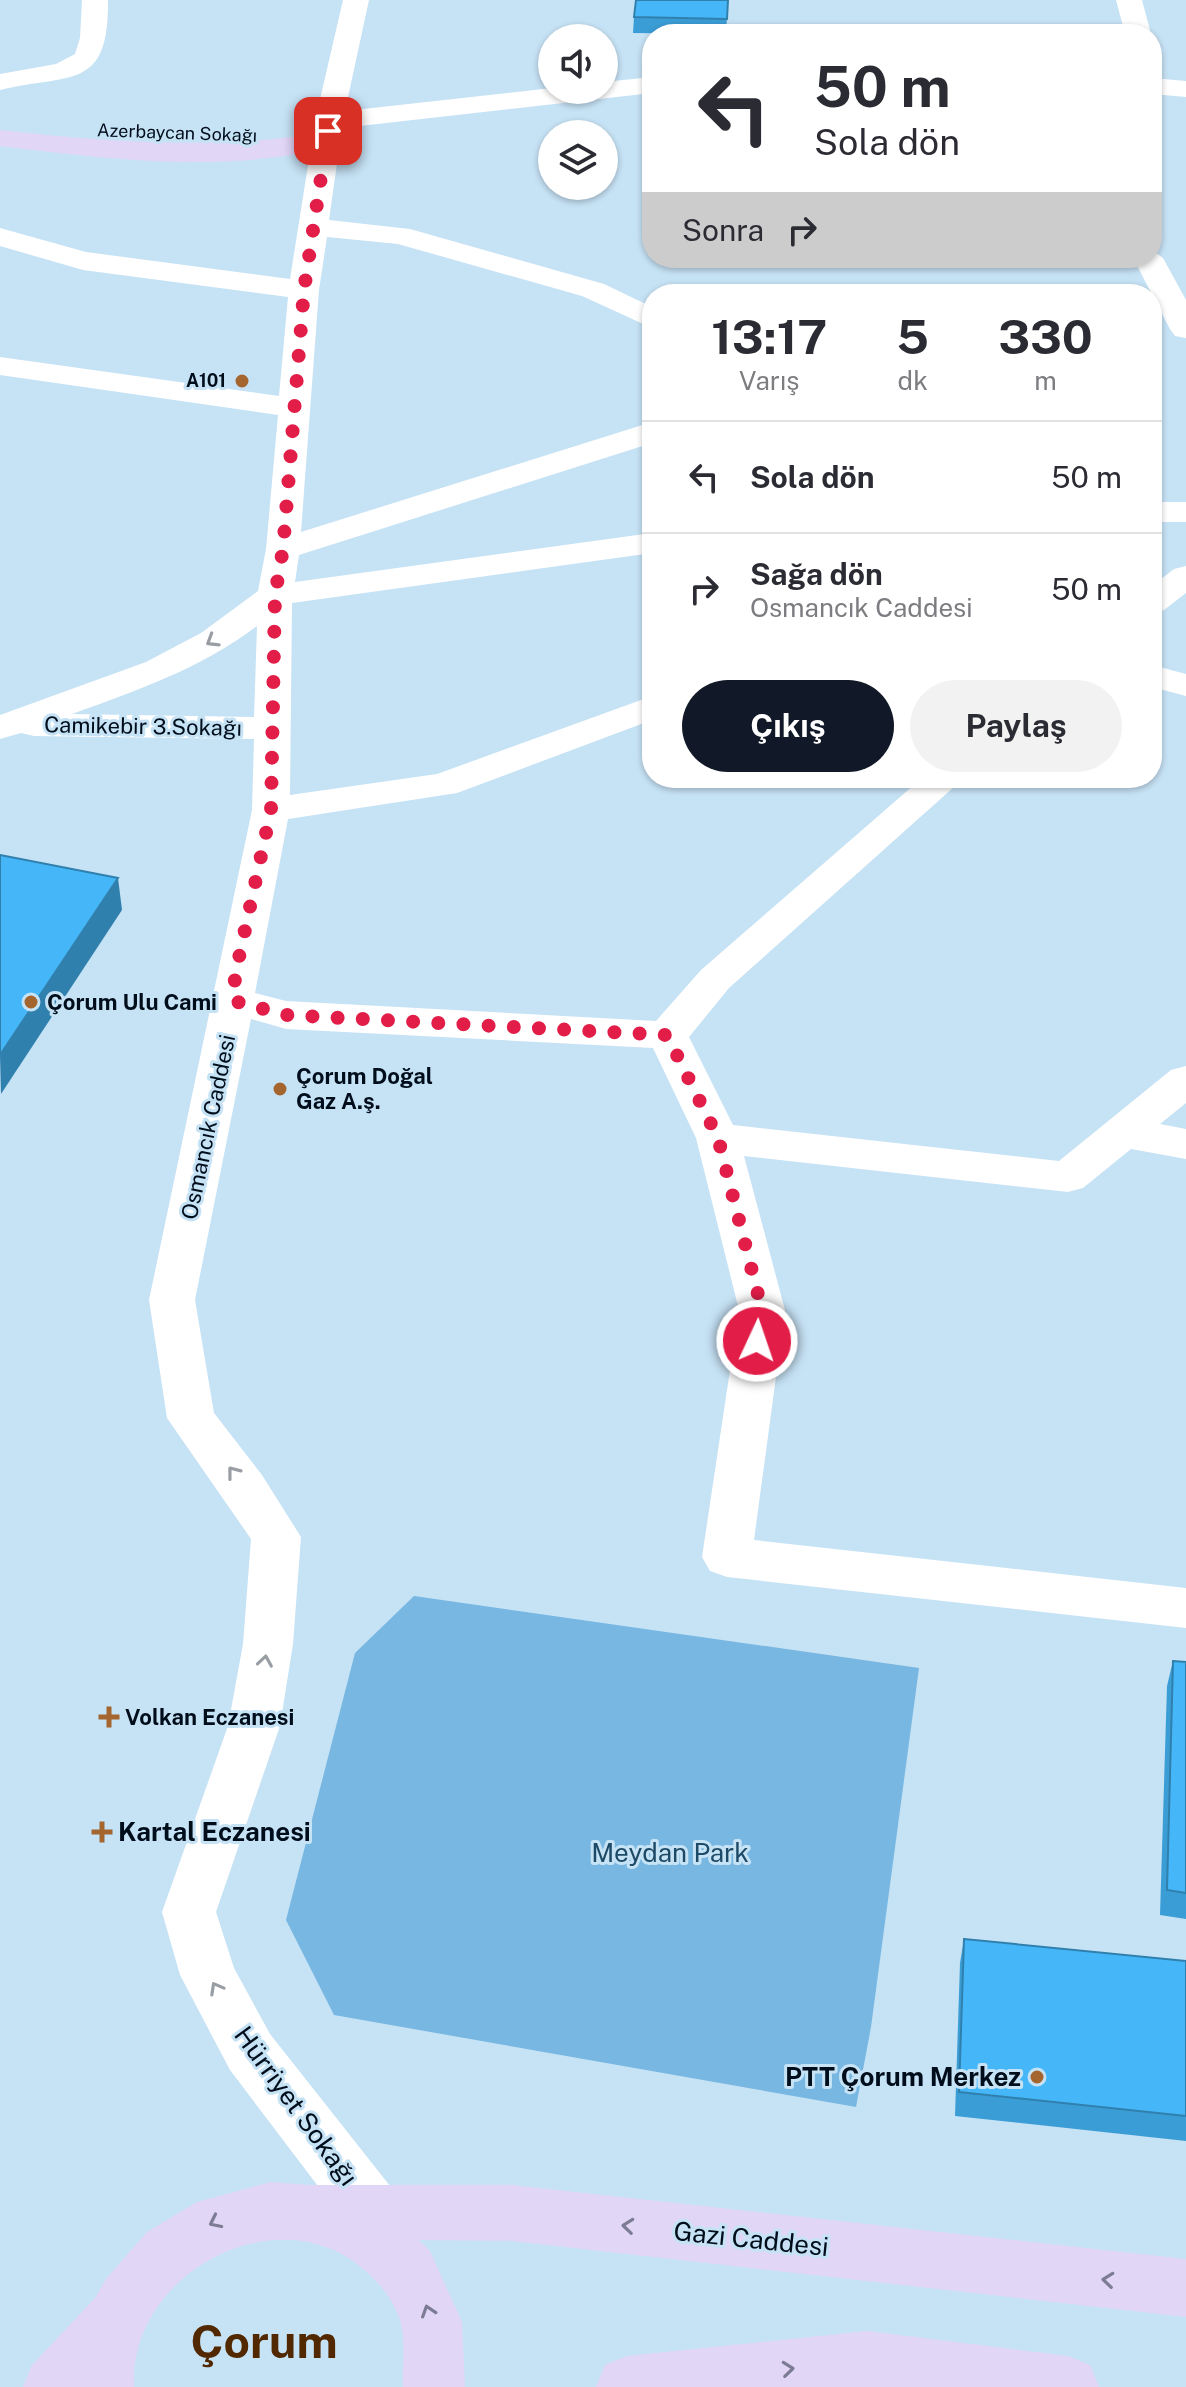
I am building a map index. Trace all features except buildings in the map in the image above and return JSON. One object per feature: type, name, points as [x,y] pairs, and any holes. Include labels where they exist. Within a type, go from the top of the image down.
[{"type":"street","points":[[0,82],[52,73],[81,63],[93,47],[95,0]]},
{"type":"street","name":"Osmancık Caddesi","points":[[276,1537],[245,1488],[191,1418],[172,1300],[234,1001],[235,976],[271,810],[275,728],[275,595],[283,549],[304,290],[329,121],[356,0]]},
{"type":"street","points":[[1129,0],[1136,24]]},
{"type":"street","points":[[329,121],[642,86]]},
{"type":"street","points":[[1162,87],[1186,89]]},
{"type":"street","name":"Azerbaycan Sokağı","points":[[0,121],[137,135],[289,136],[320,141],[231,151],[131,152],[0,138]]},
{"type":"street","points":[[312,227],[400,235],[593,290],[642,314]]},
{"type":"street","points":[[0,237],[83,261],[304,290]]},
{"type":"street","points":[[1162,284],[1186,329]]},
{"type":"street","points":[[6,374],[295,408]]},
{"type":"street","points":[[283,549],[642,435]]},
{"type":"street","points":[[1162,512],[1186,512]]},
{"type":"street","points":[[275,595],[642,544]]},
{"type":"street","points":[[1162,595],[1186,576]]},
{"type":"street","name":"Camikebir 3.Sokağı","points":[[6,726],[159,670],[214,641],[275,595]]},
{"type":"street","points":[[1162,679],[1186,685]]},
{"type":"street","points":[[271,810],[444,785],[642,711]]},
{"type":"street","name":"Camikebir 3.Sokağı","points":[[6,726],[275,728]]},
{"type":"street","points":[[667,1035],[715,979],[934,788]]},
{"type":"street","points":[[234,1001],[286,1015],[667,1035]]},
{"type":"street","points":[[667,1035],[718,1138],[762,1310],[727,1557],[1186,1608]]},
{"type":"street","points":[[718,1138],[1068,1177],[1126,1133],[1186,1080]]},
{"type":"street","points":[[1126,1133],[1186,1144]]},
{"type":"street","name":"Hürriyet Sokağı","points":[[276,1537],[268,1644],[254,1726],[189,1912],[208,1975],[250,2052],[373,2211]]},
{"type":"street","points":[[54,2387],[115,2320],[141,2276],[179,2241],[225,2217],[274,2208],[316,2211],[363,2229],[402,2261],[428,2304],[438,2354],[434,2387]]},
{"type":"street","name":"Gazi Caddesi","points":[[316,2211],[512,2213],[1186,2288]]},
{"type":"street","points":[[103,2387],[102,2375],[115,2320]]},
{"type":"street","points":[[627,2387],[867,2361],[1068,2387]]},
{"type":"green space","name":"Meydan Park","points":[[414,1596],[919,1668],[871,2027],[856,2107],[334,2015],[286,1920],[355,1653]]},
{"type":"place","name":"A101","points":[[242,381]]},
{"type":"place","name":"Çorum Ulu Cami","points":[[31,1002]]},
{"type":"place","name":"Çorum Doğal Gaz A.ş.","points":[[280,1089]]},
{"type":"place","name":"Volkan Eczanesi","points":[[109,1717]]},
{"type":"place","name":"Kartal Eczanesi","points":[[102,1832]]},
{"type":"place","name":"PTT Çorum Merkez","points":[[1037,2077]]},
{"type":"district","name":"Çorum","points":[[264,2342]]},
{"type":"route","points":[[328,131],[304,290],[283,549],[275,595],[274,784],[235,976],[234,1001],[286,1015],[667,1035],[718,1138],[762,1310],[757,1341]]}]
